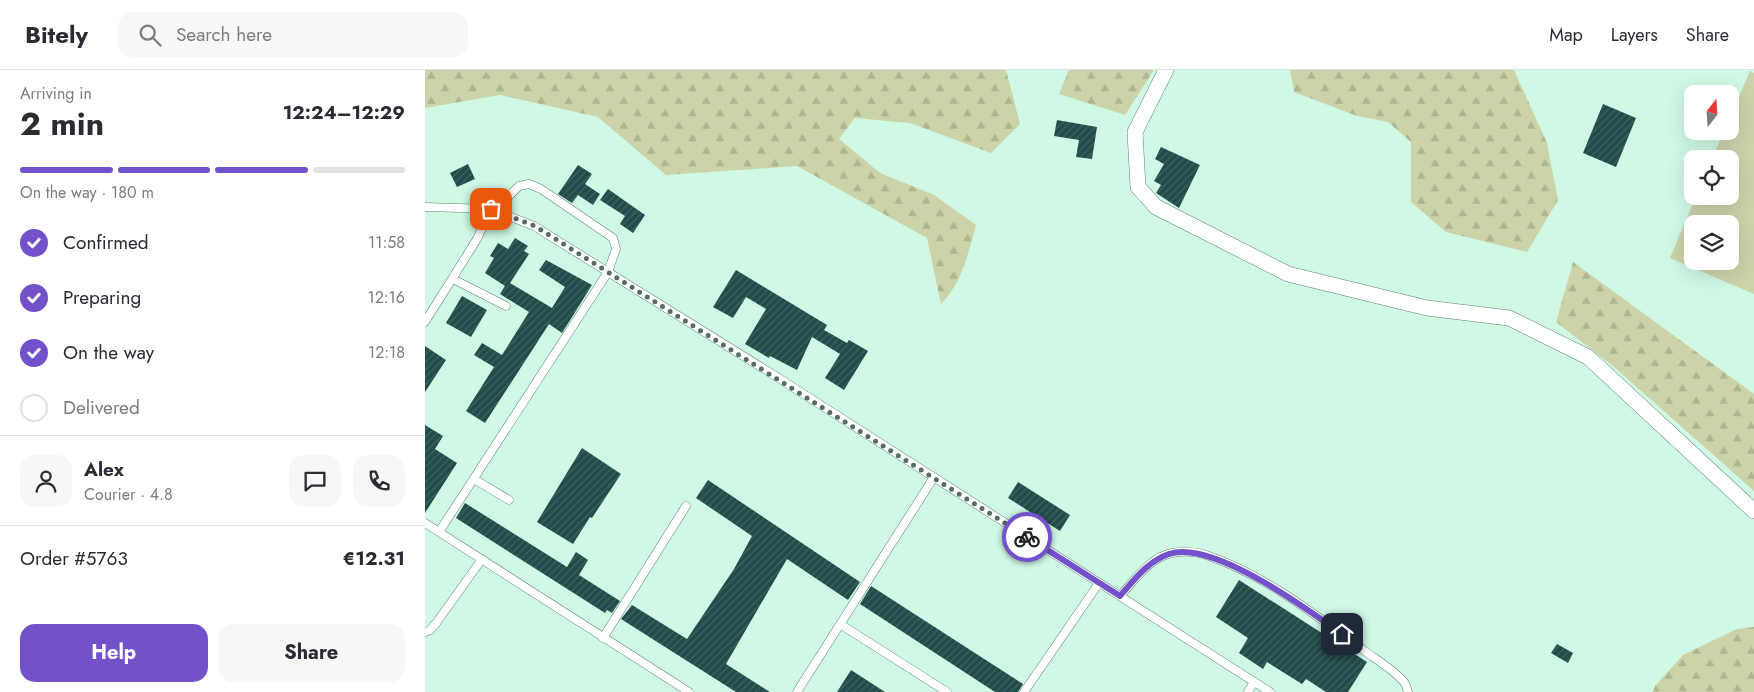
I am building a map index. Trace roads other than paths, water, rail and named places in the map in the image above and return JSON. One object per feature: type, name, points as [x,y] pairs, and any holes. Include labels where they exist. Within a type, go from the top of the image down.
[{"type":"street","points":[[1166,70],[1135,132],[1138,187],[1156,207],[1288,274],[1427,308],[1509,318],[1588,357],[1754,511]]},
{"type":"lane","points":[[425,322],[477,240],[491,209],[508,197],[519,186],[529,184],[541,189],[613,238],[616,249],[608,272],[439,532]]},
{"type":"lane","points":[[425,206],[491,209],[535,226],[934,477],[1270,692]]},
{"type":"lane","points":[[453,279],[506,306]]},
{"type":"lane","points":[[797,692],[934,477]]},
{"type":"lane","points":[[474,479],[509,500]]},
{"type":"lane","points":[[603,638],[685,506]]},
{"type":"lane","points":[[425,523],[689,692]]},
{"type":"lane","points":[[1120,596],[1154,561],[1170,553],[1190,552],[1208,556],[1272,586],[1311,611],[1405,682],[1408,692]]},
{"type":"lane","points":[[425,632],[430,630],[437,622],[482,559]]},
{"type":"lane","points":[[1024,692],[1099,583]]},
{"type":"lane","points":[[840,624],[947,692]]},
{"type":"lane","points":[[1248,692],[1254,682]]}]
